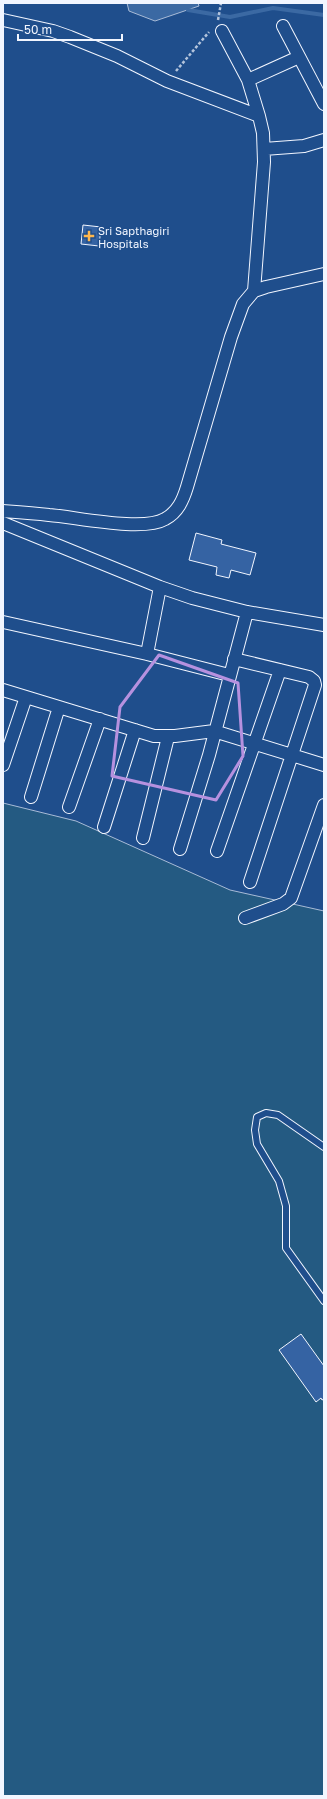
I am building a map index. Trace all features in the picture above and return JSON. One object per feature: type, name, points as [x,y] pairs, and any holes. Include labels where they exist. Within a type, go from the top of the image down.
[{"type":"street","points":[[3,20],[53,31],[70,37],[117,56],[167,81],[260,116]]},
{"type":"street","points":[[283,26],[324,104]]},
{"type":"street","points":[[217,28],[248,80],[260,116],[264,149],[254,291]]},
{"type":"street","points":[[248,80],[299,57]]},
{"type":"street","points":[[264,149],[304,146],[324,140]]},
{"type":"street","points":[[3,512],[144,524],[158,522],[175,512],[181,503],[187,487],[231,338],[243,304],[254,291],[266,287],[322,278]]},
{"type":"street","points":[[3,523],[160,587],[210,603],[247,612],[324,625]]},
{"type":"street","points":[[148,654],[160,587]]},
{"type":"street","points":[[180,849],[209,755],[214,731],[247,612]]},
{"type":"street","points":[[3,622],[148,654],[230,675]]},
{"type":"street","points":[[234,659],[308,677],[314,681],[315,685],[250,882]]},
{"type":"street","points":[[217,851],[280,670]]},
{"type":"street","points":[[3,690],[154,736],[168,737],[214,731],[324,765]]},
{"type":"street","points":[[3,766],[26,697]]},
{"type":"street","points":[[31,798],[59,707]]},
{"type":"street","points":[[69,807],[100,719]]},
{"type":"street","points":[[104,827],[135,730]]},
{"type":"street","points":[[143,838],[168,737]]},
{"type":"street","points":[[246,918],[283,904],[291,898],[324,805]]},
{"type":"lane","points":[[324,1147],[278,1115],[266,1113],[257,1117],[255,1130],[257,1144],[279,1181],[286,1206],[286,1248],[324,1301]]},
{"type":"path","points":[[167,81],[217,28],[221,4]]},
{"type":"highlighted area","points":[[159,655],[238,683],[243,756],[216,800],[112,776],[120,707]]},
{"type":"shaded area","points":[[127,3],[198,3],[199,6],[155,21],[129,11]]},
{"type":"shaded area","points":[[3,803],[76,821],[230,890],[324,911],[324,1796],[3,1796]]},
{"type":"building","points":[[83,225],[101,227],[99,246],[81,244]]},
{"type":"building","points":[[196,533],[222,540],[221,544],[256,553],[250,575],[231,570],[229,578],[216,575],[217,567],[189,560]]},
{"type":"building","points":[[301,1334],[324,1366],[324,1399],[322,1400],[321,1398],[316,1402],[279,1350]]},
{"type":"waterway","points":[[188,10],[230,17],[273,8],[324,15]]},
{"type":"place","name":"Sri Sapthagiri Hospitals","points":[[89,236]]}]
